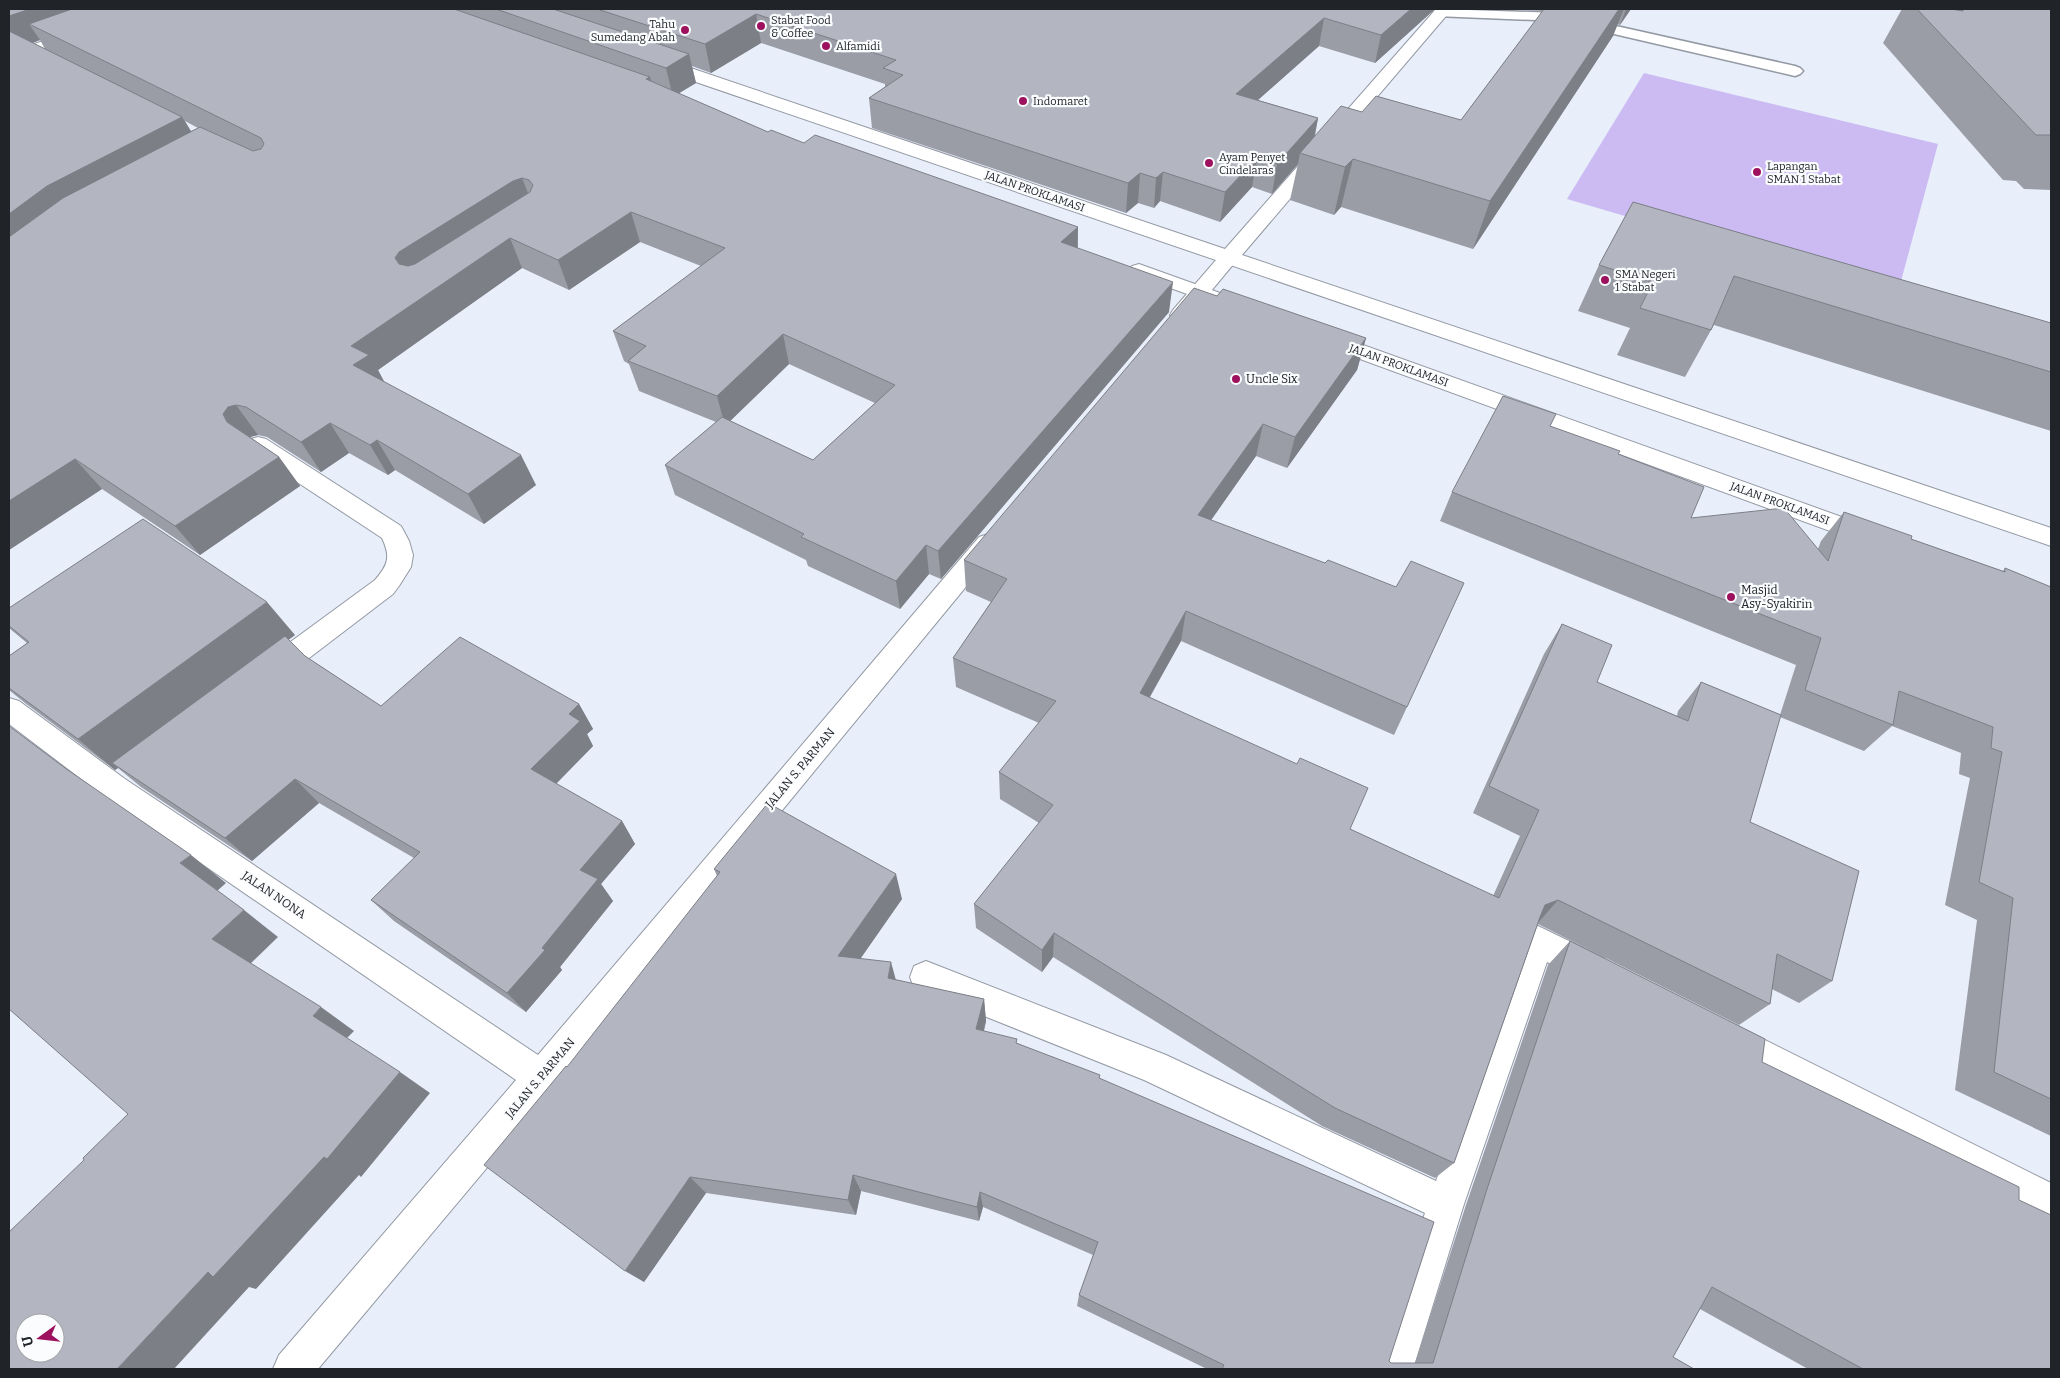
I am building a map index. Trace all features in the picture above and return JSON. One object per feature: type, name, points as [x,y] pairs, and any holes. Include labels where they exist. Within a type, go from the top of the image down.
[{"type":"street","points":[[9,58],[148,9]]},
{"type":"street","points":[[1160,338],[1442,11]]},
{"type":"street","points":[[29,51],[46,60]]},
{"type":"street","name":"JALAN PROKLAMASI","points":[[637,56],[2051,537]]},
{"type":"street","points":[[1124,265],[1246,309]]},
{"type":"street","name":"JALAN PROKLAMASI","points":[[1311,333],[1883,541]]},
{"type":"street","points":[[250,687],[384,587],[399,570],[401,548],[392,532],[258,445]]},
{"type":"street","name":"JALAN S. PARMAN","points":[[293,1369],[541,1077],[1007,521]]},
{"type":"street","name":"JALAN NONA","points":[[9,709],[123,782],[541,1077]]},
{"type":"street","points":[[1393,1369],[1446,1204],[1538,941],[1617,982]]},
{"type":"street","points":[[926,977],[1154,1067],[1446,1204]]},
{"type":"street","points":[[1706,1027],[2051,1202]]},
{"type":"lane","points":[[1442,11],[1558,17],[1795,71]]},
{"type":"shaded area","name":"Lapangan SMAN 1 Stabat","points":[[1644,73],[1938,144],[1897,296],[1567,199]]},
{"type":"building","points":[[9,9],[30,9],[9,16]]},
{"type":"building","points":[[72,9],[454,9],[650,77],[646,79],[768,132],[771,130],[804,143],[815,135],[1078,227],[1061,242],[1173,282],[938,551],[926,545],[896,581],[801,537],[804,534],[665,465],[722,417],[813,460],[895,385],[783,334],[717,396],[628,361],[646,346],[613,331],[725,248],[631,212],[558,260],[510,238],[351,346],[369,355],[353,365],[521,455],[468,494],[377,440],[370,445],[330,423],[301,442],[246,407],[236,405],[228,407],[223,414],[227,422],[279,457],[175,526],[75,459],[9,501],[9,237],[63,198],[200,127],[253,151],[261,149],[264,144],[261,138],[29,24]],"holes":[[[522,178],[529,180],[533,185],[530,192],[415,264],[408,266],[399,264],[395,258],[399,252],[513,181]]]},
{"type":"building","points":[[496,9],[553,9],[689,54],[666,68]]},
{"type":"building","points":[[597,9],[1411,9],[1381,35],[1324,18],[1236,94],[1318,118],[1277,164],[1257,158],[1225,192],[1163,172],[1156,178],[1140,173],[1128,183],[869,98],[903,75],[883,68],[896,60],[756,14],[705,44]]},
{"type":"building","points":[[1544,9],[1619,9],[1490,201],[1353,159],[1345,167],[1300,153],[1341,106],[1362,112],[1376,96],[1461,120]]},
{"type":"building","points":[[1917,9],[1963,11],[1963,9],[2051,9],[2051,136],[2036,135]]},
{"type":"building","points":[[9,31],[182,117],[47,186],[9,214]]},
{"type":"building","points":[[1633,202],[2051,323],[2051,372],[1734,276],[1711,330],[1640,308],[1653,282],[1599,265]]},
{"type":"building","points":[[1194,288],[1217,296],[1223,289],[1366,338],[1295,437],[1263,424],[1198,515],[1325,563],[1328,560],[1396,587],[1411,561],[1464,583],[1407,707],[1186,611],[1140,693],[1297,764],[1300,758],[1368,788],[1350,829],[1499,898],[1539,810],[1489,786],[1562,624],[1612,645],[1597,682],[1688,721],[1701,682],[1781,715],[1750,822],[1859,871],[1832,981],[1777,954],[1770,1004],[1558,900],[1545,905],[1454,1163],[1335,1108],[1054,933],[1042,950],[974,904],[1053,805],[999,772],[1056,701],[953,658],[1007,579],[964,560]]},
{"type":"building","points":[[1503,396],[1556,414],[1550,426],[1620,451],[1618,454],[1704,487],[1691,518],[1784,508],[1828,561],[1844,512],[1912,536],[1911,539],[2005,572],[2005,568],[2051,587],[2051,1099],[1994,1072],[2013,898],[1979,882],[2002,752],[1991,748],[1993,727],[1899,691],[1893,725],[1805,690],[1821,638],[1452,492]]},
{"type":"building","points":[[143,519],[267,602],[78,739],[9,688],[9,656],[29,642],[9,626],[9,608]]},
{"type":"building","points":[[285,636],[305,656],[381,706],[460,637],[579,704],[569,714],[580,721],[531,769],[622,821],[580,870],[598,879],[542,948],[545,950],[507,993],[371,900],[420,852],[295,779],[225,838],[112,763]]},
{"type":"building","points":[[9,726],[65,768],[191,855],[180,863],[244,910],[212,939],[321,1007],[313,1016],[400,1072],[327,1159],[324,1157],[213,1277],[208,1272],[117,1369],[9,1369],[9,1232],[84,1160],[83,1158],[128,1114],[9,1009]]},
{"type":"building","points":[[768,803],[896,874],[838,956],[891,962],[888,978],[984,999],[976,1029],[1017,1039],[1016,1043],[1100,1075],[1099,1078],[1434,1222],[1389,1361],[1391,1363],[1433,1363],[1487,1189],[1570,941],[1765,1039],[1762,1062],[2019,1187],[2019,1200],[2051,1215],[2051,1369],[1863,1369],[1712,1287],[1673,1357],[1694,1369],[1222,1369],[1224,1365],[1079,1295],[1098,1242],[980,1192],[977,1207],[853,1175],[848,1200],[690,1177],[625,1271],[484,1165],[567,1067],[720,872],[714,869]]},
{"type":"place","name":"Stabat Food & Coffee","points":[[761,26]]},
{"type":"place","name":"Tahu Sumedang Abah","points":[[685,30]]},
{"type":"place","name":"Alfamidi","points":[[826,46]]},
{"type":"place","name":"Indomaret","points":[[1023,101]]},
{"type":"place","name":"Ayam Penyet Cindelaras","points":[[1209,163]]},
{"type":"place","name":"Lapangan SMAN 1 Stabat","points":[[1757,172]]},
{"type":"place","name":"SMA Negeri 1 Stabat","points":[[1605,280]]},
{"type":"place","name":"Uncle Six","points":[[1236,379]]},
{"type":"place","name":"Masjid Asy-Syakirin","points":[[1731,597]]}]
